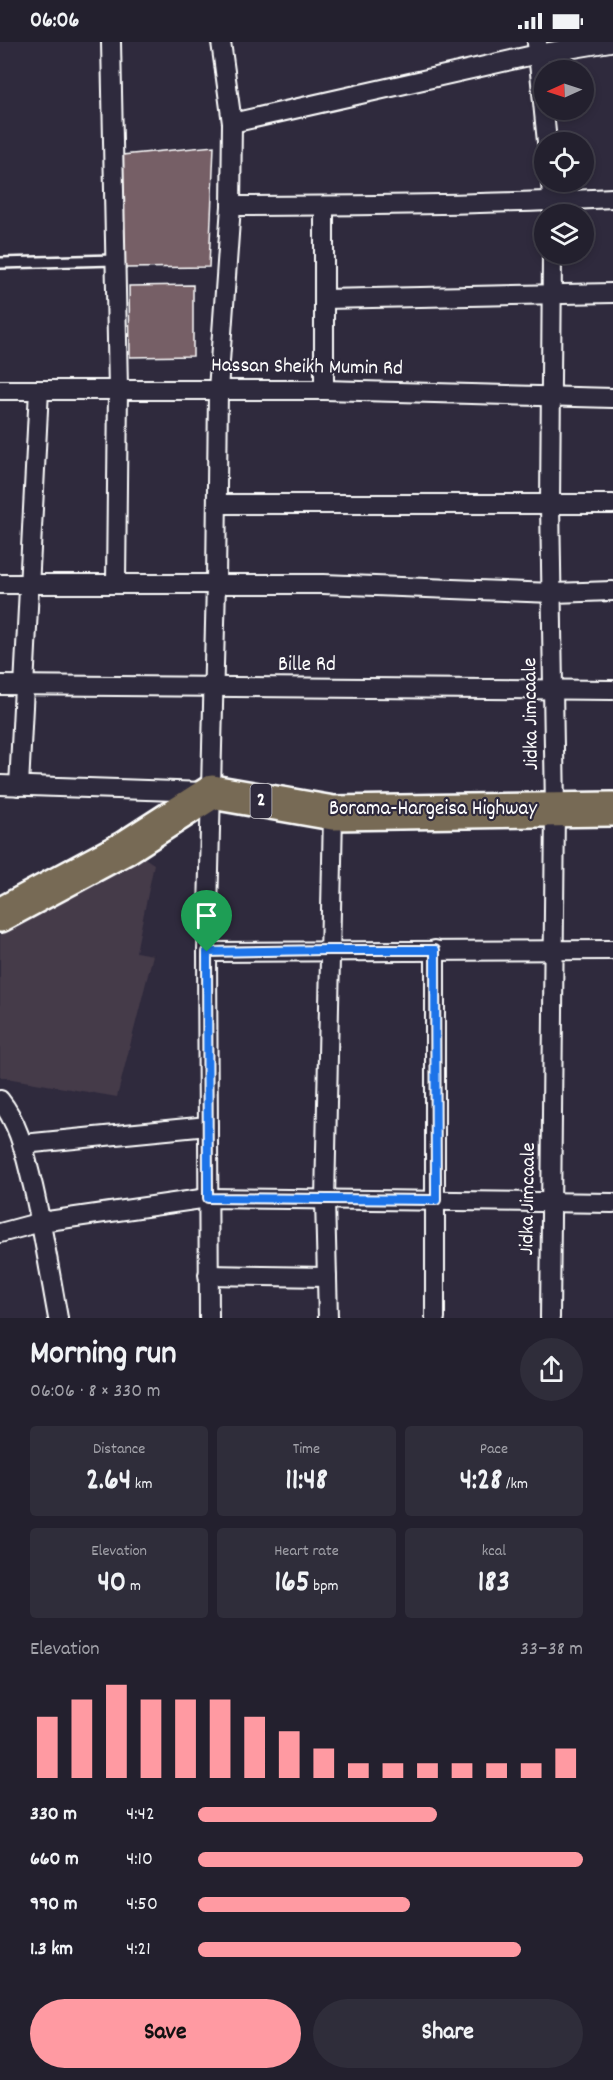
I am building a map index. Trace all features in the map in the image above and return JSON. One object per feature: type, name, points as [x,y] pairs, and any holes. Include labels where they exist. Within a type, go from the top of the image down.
[{"type":"highway","name":"Borama-Hargeisa Highway","points":[[212,792],[333,813],[613,809]]},
{"type":"highway","points":[[0,915],[124,848],[212,792]]},
{"type":"street","points":[[111,42],[118,389],[116,583]]},
{"type":"street","points":[[208,1318],[207,952],[212,792],[218,390],[231,206],[232,123],[221,42]]},
{"type":"street","points":[[232,123],[537,48],[610,42]]},
{"type":"street","points":[[537,48],[546,132]]},
{"type":"street","points":[[577,204],[613,198]]},
{"type":"street","points":[[231,206],[534,208]]},
{"type":"street","points":[[324,206],[324,390]]},
{"type":"street","name":"Jidka Jimcaale","points":[[550,1318],[555,809],[549,395],[552,264]]},
{"type":"street","points":[[324,299],[613,293]]},
{"type":"street","name":"Hassan Sheikh Mumin Rd","points":[[0,390],[324,390],[613,398]]},
{"type":"street","points":[[19,786],[39,390]]},
{"type":"street","points":[[217,504],[613,504]]},
{"type":"street","points":[[0,584],[323,584],[553,593],[613,591]]},
{"type":"street","name":"Bille Rd","points":[[0,685],[613,690]]},
{"type":"street","points":[[0,785],[212,792]]},
{"type":"street","points":[[328,1318],[325,1200],[333,813]]},
{"type":"street","points":[[435,950],[435,1318]]},
{"type":"street","points":[[207,952],[613,950]]},
{"type":"street","points":[[0,1100],[11,1113],[23,1144],[41,1222],[58,1318]]},
{"type":"street","points":[[23,1144],[208,1126]]},
{"type":"street","points":[[0,1233],[41,1222],[208,1198],[613,1203]]},
{"type":"street","points":[[208,1275],[327,1277]]},
{"type":"lane","points":[[0,263],[115,260]]},
{"type":"shaded area","points":[[140,855],[154,864],[136,952],[153,955],[117,1097],[0,1077],[0,930]]},
{"type":"building","points":[[214,146],[209,267],[125,268],[122,155]]},
{"type":"building","points":[[193,285],[193,356],[130,357],[129,286]]},
{"type":"route","points":[[435,950],[436,1200],[208,1198],[207,952],[435,950]]}]
